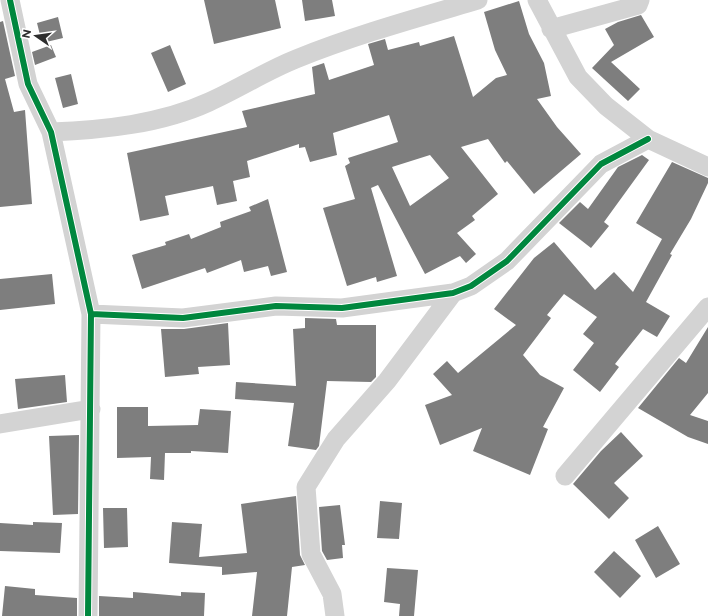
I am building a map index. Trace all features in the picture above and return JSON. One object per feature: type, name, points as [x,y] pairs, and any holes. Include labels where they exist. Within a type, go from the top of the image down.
[{"type":"street","points":[[51,132],[93,131],[150,121],[207,103],[295,59],[403,22],[478,0]]},
{"type":"street","points":[[538,0],[578,77],[606,106],[648,139],[708,166]]},
{"type":"street","points":[[552,29],[626,10],[638,5],[640,0]]},
{"type":"street","points":[[7,8],[28,84],[51,132],[91,314],[88,616]]},
{"type":"street","points":[[91,314],[182,318],[276,306],[342,308],[454,293],[471,286],[507,261],[601,164],[648,139]]},
{"type":"street","points":[[335,616],[332,594],[311,554],[306,487],[336,439],[387,381],[454,293]]},
{"type":"street","points":[[565,476],[708,307]]},
{"type":"street","points":[[0,424],[91,409]]},
{"type":"building","points":[[204,0],[275,0],[281,28],[214,44]]},
{"type":"building","points":[[302,0],[332,0],[335,16],[305,21]]},
{"type":"building","points":[[519,1],[529,34],[544,63],[551,96],[537,99],[557,127],[581,154],[534,194],[507,161],[505,163],[488,139],[461,147],[498,194],[472,216],[475,220],[457,233],[476,254],[466,263],[460,256],[425,274],[378,185],[371,188],[397,276],[377,282],[376,277],[347,286],[323,208],[355,199],[345,166],[350,163],[348,158],[398,142],[389,115],[333,133],[337,155],[310,162],[305,147],[299,148],[299,144],[247,161],[250,177],[233,181],[237,201],[217,205],[213,186],[165,196],[169,215],[140,221],[127,153],[247,127],[242,111],[315,94],[312,67],[324,63],[329,80],[374,65],[368,44],[385,39],[388,50],[419,42],[420,46],[454,36],[473,97],[496,78],[507,75],[495,50],[484,12]],"holes":[[[430,155],[449,178],[410,206],[392,167]]]},
{"type":"building","points":[[641,15],[654,37],[611,62],[640,89],[628,101],[592,68],[614,45],[605,29],[618,22]]},
{"type":"building","points":[[58,17],[63,38],[42,43],[37,23]]},
{"type":"building","points":[[3,21],[15,76],[5,79],[14,112],[25,110],[32,204],[0,207],[0,22]]},
{"type":"building","points":[[51,45],[56,57],[35,65],[32,52]]},
{"type":"building","points":[[170,45],[186,84],[168,92],[151,53]]},
{"type":"building","points":[[71,74],[78,104],[63,108],[55,78]]},
{"type":"building","points":[[642,155],[649,160],[604,222],[609,226],[591,248],[559,223],[580,202],[588,209],[618,167]]},
{"type":"building","points":[[672,162],[708,178],[708,183],[691,219],[670,254],[672,255],[646,302],[670,316],[657,337],[643,329],[615,364],[619,367],[600,392],[573,370],[594,343],[583,334],[597,317],[564,294],[547,315],[551,318],[523,355],[540,375],[564,388],[543,427],[548,429],[530,475],[473,451],[482,428],[440,445],[425,405],[452,395],[433,374],[447,361],[458,373],[516,325],[494,309],[534,258],[554,242],[595,290],[614,272],[633,292],[662,239],[636,223]]},
{"type":"building","points":[[268,199],[287,272],[271,276],[268,266],[244,272],[241,260],[207,273],[205,268],[142,289],[132,255],[166,245],[165,242],[189,234],[191,239],[221,227],[220,222],[251,211],[249,207]]},
{"type":"building","points":[[52,274],[55,304],[0,310],[0,279]]},
{"type":"building","points":[[305,318],[336,319],[337,325],[376,325],[376,377],[371,382],[327,381],[319,446],[316,450],[288,446],[294,403],[235,399],[236,382],[296,386],[293,329],[305,328]]},
{"type":"building","points":[[228,323],[230,365],[198,367],[199,374],[165,377],[161,329],[184,329]]},
{"type":"building","points":[[708,327],[708,393],[690,415],[708,421],[708,444],[688,437],[638,408],[679,358],[686,363]]},
{"type":"building","points":[[65,375],[67,402],[18,409],[15,379]]},
{"type":"building","points":[[117,407],[148,407],[148,426],[198,425],[200,409],[231,411],[228,453],[191,451],[191,453],[165,453],[164,480],[150,479],[151,457],[117,458]]},
{"type":"building","points":[[621,432],[643,456],[614,483],[629,498],[609,519],[573,484],[601,451]]},
{"type":"building","points":[[79,435],[78,514],[53,515],[49,436]]},
{"type":"building","points":[[296,496],[300,555],[305,565],[292,567],[287,616],[252,616],[257,572],[222,575],[222,567],[169,563],[172,522],[202,524],[199,557],[247,553],[241,504]]},
{"type":"building","points":[[380,501],[402,503],[399,539],[377,538]]},
{"type":"building","points":[[340,505],[345,545],[342,545],[343,558],[327,560],[322,551],[319,507]]},
{"type":"building","points":[[103,508],[127,508],[128,547],[104,548]]},
{"type":"building","points":[[33,522],[62,523],[60,553],[0,551],[0,523],[33,525]]},
{"type":"building","points":[[658,526],[680,564],[656,578],[635,540]]},
{"type":"building","points":[[614,551],[641,576],[620,598],[594,572]]},
{"type":"building","points":[[387,568],[418,570],[414,616],[399,616],[400,604],[384,602]]},
{"type":"building","points":[[5,586],[35,589],[35,595],[77,598],[77,616],[2,616]]},
{"type":"building","points":[[133,592],[181,596],[181,592],[205,593],[204,616],[99,616],[99,596],[133,598]]},
{"type":"cycle path","points":[[10,0],[28,84],[51,132],[91,314],[88,616]]},
{"type":"cycle path","points":[[91,314],[183,318],[276,306],[342,308],[453,293],[471,286],[507,261],[601,164],[648,139]]}]
